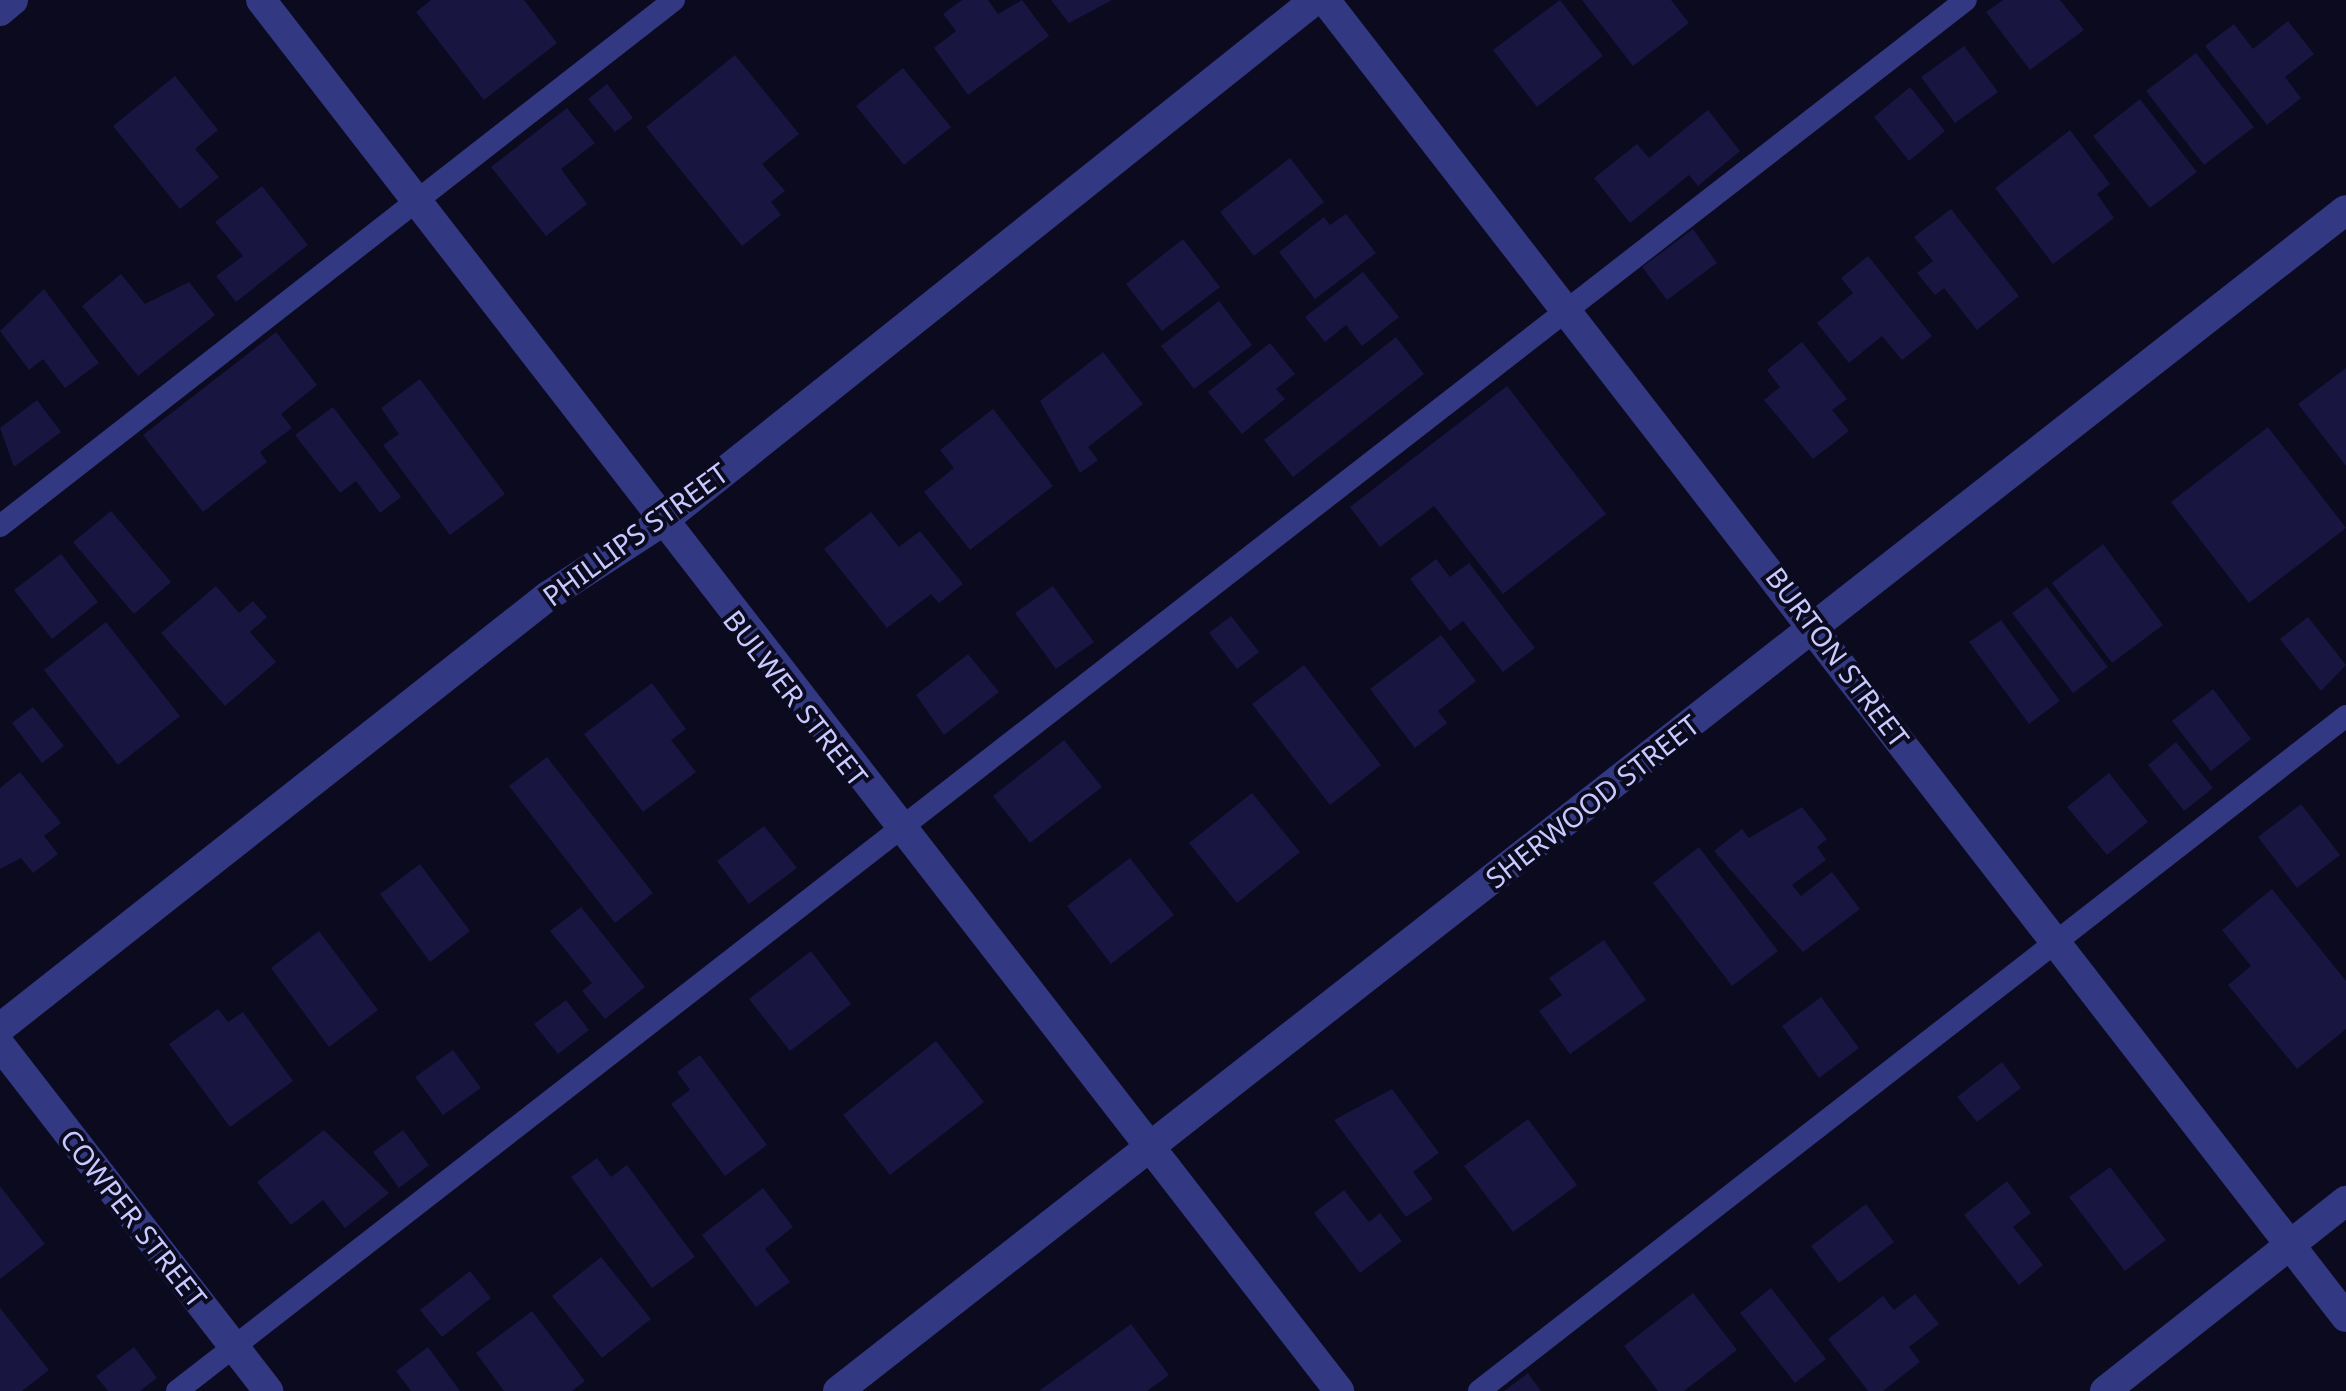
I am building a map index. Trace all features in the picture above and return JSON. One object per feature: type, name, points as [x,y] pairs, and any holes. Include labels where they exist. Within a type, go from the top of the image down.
[{"type":"street","points":[[0,10],[14,0]]},
{"type":"street","name":"BULWER STREET","points":[[261,0],[418,200],[660,523],[898,829],[1152,1144],[1339,1391]]},
{"type":"street","name":"PHILLIPS STREET","points":[[0,1028],[548,596],[660,523],[1315,0]]},
{"type":"street","name":"BURTON STREET","points":[[1325,0],[2346,1318]]},
{"type":"street","name":"SHERWOOD STREET","points":[[838,1391],[2346,210]]},
{"type":"street","name":"COWPER STREET","points":[[0,1045],[268,1391]]},
{"type":"street","points":[[2105,1391],[2346,1201]]},
{"type":"lane","points":[[0,526],[674,0]]},
{"type":"lane","points":[[177,1391],[1564,306],[1966,0]]},
{"type":"lane","points":[[1479,1391],[2346,716]]},
{"type":"building","points":[[431,0],[524,0],[557,43],[484,100],[416,12]]},
{"type":"building","points":[[962,0],[988,0],[998,14],[1022,0],[1049,36],[968,95],[934,48],[956,31],[943,14]]},
{"type":"building","points":[[1051,0],[1112,0],[1069,23]]},
{"type":"building","points":[[1560,0],[1603,56],[1537,107],[1493,50]]},
{"type":"building","points":[[1582,0],[1671,0],[1689,23],[1633,66]]},
{"type":"building","points":[[2003,0],[2060,0],[2084,30],[2030,70],[1986,12]]},
{"type":"building","points":[[2288,21],[2314,54],[2285,77],[2301,98],[2267,125],[2205,46],[2234,24],[2253,49]]},
{"type":"building","points":[[1964,46],[1998,92],[1955,123],[1921,77]]},
{"type":"building","points":[[2196,53],[2254,127],[2204,165],[2146,91]]},
{"type":"building","points":[[735,55],[799,134],[762,164],[785,191],[771,202],[781,215],[742,246],[646,127]]},
{"type":"building","points":[[903,68],[951,127],[904,165],[856,106]]},
{"type":"building","points":[[175,76],[218,130],[195,149],[219,177],[180,209],[113,126]]},
{"type":"building","points":[[607,84],[633,118],[615,132],[588,99]]},
{"type":"building","points":[[1910,87],[1945,131],[1909,161],[1874,117]]},
{"type":"building","points":[[2140,99],[2197,172],[2150,208],[2093,136]]},
{"type":"building","points":[[567,108],[595,143],[561,169],[587,204],[546,236],[491,167]]},
{"type":"building","points":[[1708,110],[1740,151],[1698,186],[1689,175],[1630,223],[1594,178],[1637,144],[1649,158]]},
{"type":"building","points":[[2070,130],[2110,184],[2097,194],[2114,218],[2053,264],[1995,188]]},
{"type":"building","points":[[1290,158],[1324,202],[1254,256],[1220,212]]},
{"type":"building","points":[[262,186],[308,245],[236,302],[216,276],[243,256],[215,222]]},
{"type":"building","points":[[1951,209],[2019,296],[1977,330],[1944,288],[1935,295],[1917,273],[1933,261],[1914,237]]},
{"type":"building","points":[[1346,214],[1376,253],[1315,299],[1279,252],[1324,217],[1330,225]]},
{"type":"building","points":[[1693,229],[1717,263],[1667,300],[1642,267]]},
{"type":"building","points":[[1183,239],[1220,287],[1162,331],[1126,284]]},
{"type":"building","points":[[1868,256],[1932,336],[1902,360],[1882,336],[1849,363],[1817,323],[1853,293],[1841,278]]},
{"type":"building","points":[[1363,272],[1399,317],[1362,346],[1346,325],[1325,342],[1305,317]]},
{"type":"building","points":[[121,274],[145,304],[189,282],[215,315],[138,376],[82,306]]},
{"type":"building","points":[[44,289],[99,363],[65,388],[43,359],[29,370],[0,331]]},
{"type":"building","points":[[1219,301],[1252,345],[1194,389],[1161,346]]},
{"type":"building","points":[[276,332],[317,385],[281,414],[292,428],[260,452],[267,462],[203,512],[143,435]]},
{"type":"building","points":[[1396,337],[1424,374],[1293,477],[1264,440]]},
{"type":"building","points":[[1802,342],[1847,399],[1832,410],[1849,431],[1813,459],[1764,400],[1780,387],[1767,370]]},
{"type":"building","points":[[1270,343],[1295,374],[1276,389],[1285,399],[1242,434],[1208,392]]},
{"type":"building","points":[[1103,352],[1143,404],[1088,447],[1098,460],[1080,473],[1040,401]]},
{"type":"building","points":[[2346,368],[2346,466],[2298,404]]},
{"type":"building","points":[[420,379],[505,494],[450,535],[383,445],[399,434],[381,408]]},
{"type":"building","points":[[1507,386],[1606,514],[1503,594],[1434,506],[1380,547],[1350,507]]},
{"type":"building","points":[[37,400],[61,432],[14,467],[0,428]]},
{"type":"building","points":[[333,407],[401,497],[380,513],[356,481],[340,493],[295,435]]},
{"type":"building","points":[[993,409],[1053,486],[970,550],[924,492],[954,468],[940,450]]},
{"type":"building","points":[[2268,427],[2346,528],[2249,603],[2171,502]]},
{"type":"building","points":[[111,511],[171,582],[134,614],[73,542]]},
{"type":"building","points":[[871,512],[899,547],[920,531],[963,584],[939,603],[931,594],[887,628],[824,549]]},
{"type":"building","points":[[2103,544],[2163,625],[2112,663],[2052,583]]},
{"type":"building","points":[[61,554],[98,602],[52,639],[14,590]]},
{"type":"building","points":[[1436,559],[1450,577],[1469,563],[1535,648],[1503,672],[1463,621],[1450,631],[1410,579]]},
{"type":"building","points":[[216,586],[239,613],[253,601],[267,617],[250,632],[276,662],[225,706],[161,633]]},
{"type":"building","points":[[1053,586],[1094,642],[1056,669],[1015,613]]},
{"type":"building","points":[[2047,587],[2108,667],[2073,693],[2012,613]]},
{"type":"building","points":[[1231,616],[1259,652],[1237,669],[1209,633]]},
{"type":"building","points":[[2308,617],[2346,665],[2321,691],[2280,639]]},
{"type":"building","points":[[2001,620],[2060,701],[2029,724],[1969,642]]},
{"type":"building","points":[[106,622],[180,716],[118,765],[44,670]]},
{"type":"building","points":[[1441,635],[1476,681],[1438,711],[1447,723],[1415,748],[1370,689]]},
{"type":"building","points":[[968,654],[999,692],[944,735],[916,695]]},
{"type":"building","points":[[1304,665],[1381,765],[1330,805],[1252,704]]},
{"type":"building","points":[[652,683],[686,729],[671,740],[696,772],[643,812],[584,734]]},
{"type":"building","points":[[2213,689],[2251,739],[2211,771],[2172,721]]},
{"type":"building","points":[[33,707],[64,746],[42,763],[12,723]]},
{"type":"building","points":[[1064,740],[1102,787],[1030,843],[993,796]]},
{"type":"building","points":[[2176,742],[2213,788],[2184,811],[2148,765]]},
{"type":"building","points":[[547,757],[653,893],[615,923],[509,786]]},
{"type":"building","points":[[20,772],[61,823],[44,836],[58,854],[33,873],[21,858],[0,869],[0,788]]},
{"type":"building","points":[[2109,773],[2148,822],[2107,855],[2067,807]]},
{"type":"building","points":[[1252,793],[1300,852],[1237,903],[1189,843]]},
{"type":"building","points":[[2301,804],[2340,855],[2297,888],[2258,837]]},
{"type":"building","points":[[1802,807],[1827,839],[1817,847],[1826,860],[1792,885],[1801,896],[1832,872],[1860,909],[1803,952],[1714,851],[1742,829],[1749,838]]},
{"type":"building","points":[[764,826],[797,868],[749,904],[717,861]]},
{"type":"building","points":[[1699,847],[1778,951],[1732,986],[1653,883]]},
{"type":"building","points":[[1130,858],[1174,915],[1111,964],[1067,906]]},
{"type":"building","points":[[420,864],[470,931],[430,962],[380,894]]},
{"type":"building","points":[[2272,889],[2346,981],[2346,1029],[2297,1069],[2228,985],[2251,966],[2222,930]]},
{"type":"building","points":[[581,907],[645,987],[605,1019],[582,991],[592,983],[550,931]]},
{"type":"building","points":[[319,931],[378,1010],[329,1047],[271,968]]},
{"type":"building","points":[[1604,940],[1646,1000],[1570,1054],[1539,1011],[1562,995],[1549,978]]},
{"type":"building","points":[[811,951],[851,1004],[790,1051],[749,999]]},
{"type":"building","points":[[1821,997],[1859,1048],[1819,1078],[1782,1026]]},
{"type":"building","points":[[566,1000],[589,1030],[558,1054],[534,1024]]},
{"type":"building","points":[[218,1009],[228,1022],[243,1012],[293,1081],[230,1127],[169,1044]]},
{"type":"building","points":[[936,1041],[984,1102],[890,1175],[843,1115]]},
{"type":"building","points":[[453,1050],[481,1088],[443,1115],[415,1077]]},
{"type":"building","points":[[700,1055],[767,1145],[725,1176],[671,1104],[690,1090],[677,1072]]},
{"type":"building","points":[[2002,1062],[2021,1088],[1977,1122],[1957,1097]]},
{"type":"building","points":[[1392,1089],[1439,1153],[1413,1172],[1433,1199],[1406,1217],[1334,1120]]},
{"type":"building","points":[[1528,1119],[1577,1185],[1513,1232],[1464,1166]]},
{"type":"building","points":[[324,1130],[389,1193],[345,1228],[323,1200],[291,1225],[257,1182]]},
{"type":"building","points":[[403,1130],[429,1165],[399,1188],[373,1152]]},
{"type":"building","points":[[597,1158],[611,1177],[627,1165],[695,1257],[652,1288],[571,1177]]},
{"type":"building","points":[[2110,1167],[2166,1240],[2125,1271],[2069,1197]]},
{"type":"building","points":[[2007,1181],[2031,1213],[2013,1227],[2043,1265],[2019,1285],[1964,1215]]},
{"type":"building","points":[[0,1186],[45,1244],[0,1279]]},
{"type":"building","points":[[763,1188],[793,1227],[765,1249],[790,1282],[756,1307],[702,1235]]},
{"type":"building","points":[[1344,1190],[1369,1222],[1380,1213],[1402,1241],[1360,1273],[1314,1213]]},
{"type":"building","points":[[1866,1204],[1894,1242],[1839,1283],[1811,1246]]},
{"type":"building","points":[[601,1257],[651,1319],[602,1358],[552,1296]]},
{"type":"building","points":[[470,1271],[491,1298],[442,1337],[420,1310]]},
{"type":"building","points":[[1771,1288],[1826,1359],[1795,1383],[1740,1313]]},
{"type":"building","points":[[1693,1293],[1737,1350],[1684,1391],[1658,1391],[1624,1346]]},
{"type":"building","points":[[1915,1294],[1939,1324],[1909,1347],[1920,1362],[1883,1391],[1868,1391],[1828,1339],[1883,1296],[1894,1310]]},
{"type":"building","points":[[0,1308],[49,1370],[22,1391],[0,1391]]},
{"type":"building","points":[[532,1311],[585,1381],[572,1391],[504,1391],[476,1353]]},
{"type":"building","points":[[1131,1324],[1169,1375],[1147,1391],[1039,1391]]},
{"type":"building","points":[[134,1347],[157,1378],[140,1391],[108,1391],[96,1376]]},
{"type":"building","points":[[428,1347],[460,1391],[411,1391],[396,1371]]},
{"type":"building","points":[[1528,1373],[1541,1391],[1504,1391]]}]
